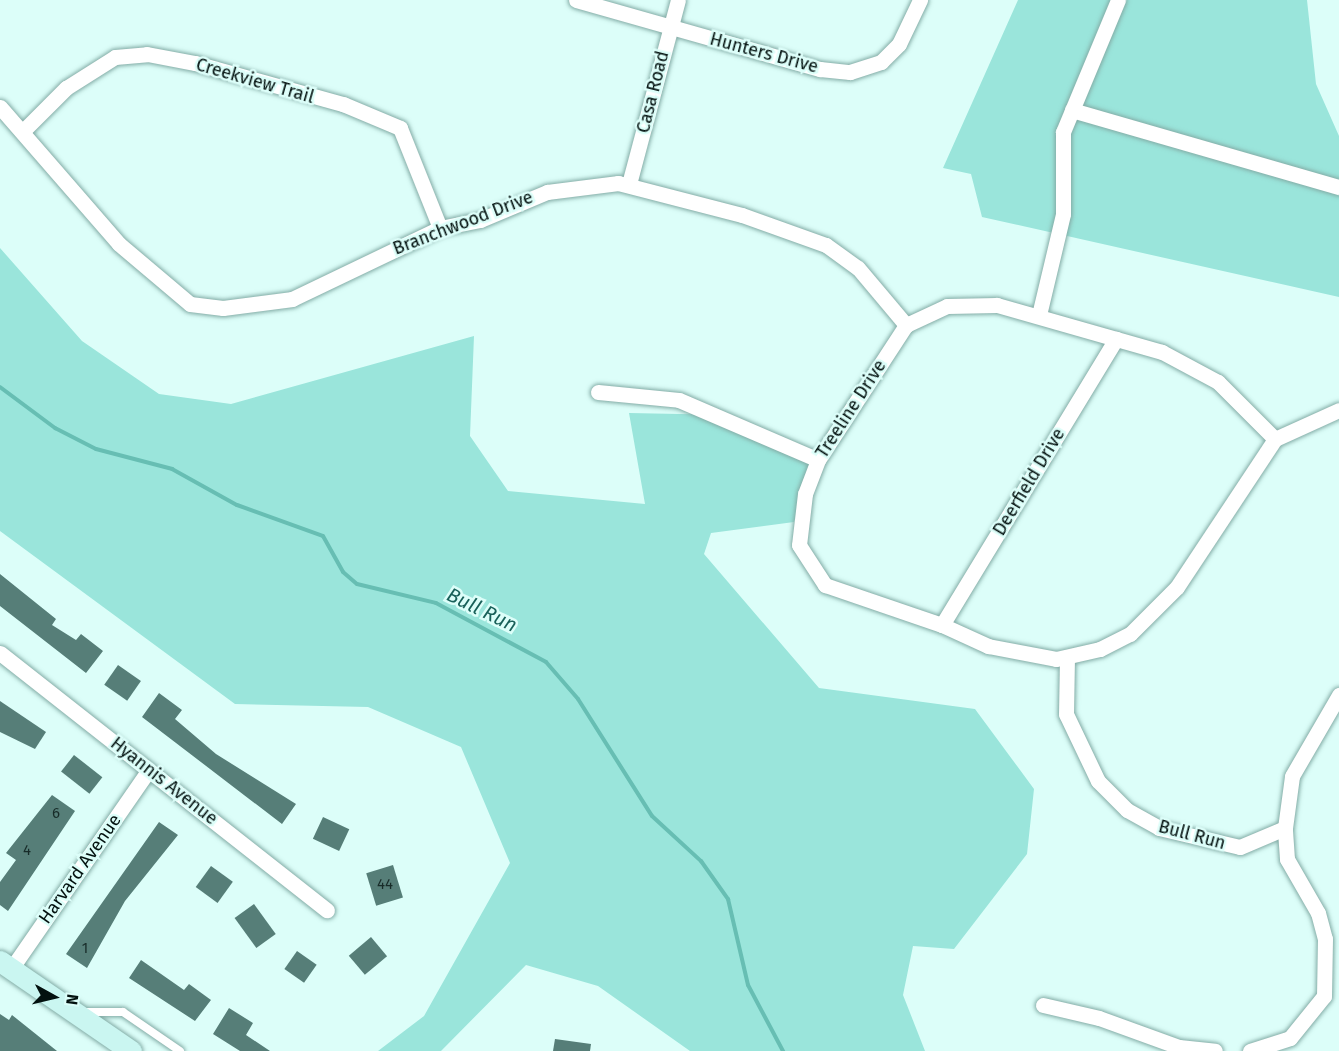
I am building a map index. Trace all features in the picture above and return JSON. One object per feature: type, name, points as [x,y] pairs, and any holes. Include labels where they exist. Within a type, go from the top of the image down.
[{"type":"main road","points":[[5,965],[123,1049]]},
{"type":"street","name":"Hunters Drive","points":[[576,0],[820,69],[850,72],[881,62],[899,44],[920,0]]},
{"type":"street","name":"Casa Road","points":[[629,184],[678,0]]},
{"type":"street","points":[[1039,315],[1064,214],[1061,161],[1072,110],[1118,0]]},
{"type":"street","name":"Creekview Trail","points":[[23,131],[66,88],[115,57],[147,54],[195,63],[343,104],[400,128],[440,228]]},
{"type":"street","name":"Branchwood Drive","points":[[0,107],[120,243],[190,304],[223,308],[292,299],[440,228],[480,220],[571,186],[629,184],[826,245],[858,268],[906,325]]},
{"type":"street","points":[[1072,110],[1339,187]]},
{"type":"street","points":[[906,325],[947,306],[967,304],[1039,315],[1194,365],[1275,439],[1339,410]]},
{"type":"street","name":"Treeline Drive","points":[[906,325],[818,460],[802,514],[800,545],[807,563],[825,585],[942,625],[1008,651],[1067,657],[1100,650],[1148,618],[1177,587],[1275,439]]},
{"type":"street","name":"Deerfield Drive","points":[[942,625],[1116,339]]},
{"type":"street","points":[[598,392],[679,400],[818,460]]},
{"type":"street","name":"Hyannis Avenue","points":[[0,654],[327,910]]},
{"type":"street","name":"Bull Run","points":[[1067,657],[1066,714],[1098,781],[1126,810],[1159,828],[1240,847],[1285,828]]},
{"type":"street","points":[[1250,1051],[1290,1038],[1324,996],[1325,939],[1318,913],[1287,858],[1285,828],[1292,776],[1339,695]]},
{"type":"street","name":"Harvard Avenue","points":[[5,965],[149,770]]},
{"type":"street","points":[[1043,1005],[1099,1018],[1179,1047],[1215,1051]]},
{"type":"lane","points":[[74,1012],[123,1012],[180,1051]]},
{"type":"shaded area","points":[[1018,0],[1307,0],[1316,84],[1339,136],[1339,297],[982,217],[971,174],[943,168]]},
{"type":"shaded area","points":[[0,248],[82,341],[159,394],[231,404],[474,336],[470,436],[508,491],[645,504],[629,413],[732,415],[812,460],[794,522],[711,533],[704,554],[819,688],[975,709],[1034,789],[1027,854],[954,949],[913,946],[903,995],[925,1051],[690,1051],[598,986],[526,965],[441,1051],[378,1051],[424,1016],[510,863],[461,747],[368,707],[235,704],[0,531]]},
{"type":"building","points":[[0,574],[56,619],[52,625],[76,640],[81,634],[103,651],[86,673],[0,606]]},
{"type":"building","points":[[118,665],[141,681],[127,701],[104,685]]},
{"type":"building","points":[[159,693],[182,710],[175,719],[216,754],[296,804],[282,824],[142,717]]},
{"type":"building","points":[[0,701],[46,732],[35,749],[0,732]]},
{"type":"building","points":[[74,755],[102,777],[89,794],[61,772]]},
{"type":"building","points":[[52,795],[75,811],[8,911],[0,905],[0,882],[16,860],[6,853]]},
{"type":"building","points":[[323,817],[349,829],[339,851],[313,839]]},
{"type":"building","points":[[159,822],[178,835],[125,901],[87,968],[66,954]]},
{"type":"building","points":[[393,865],[403,898],[376,906],[366,873]]},
{"type":"building","points":[[211,866],[233,882],[218,903],[196,887]]},
{"type":"building","points":[[254,904],[276,934],[256,948],[235,918]]},
{"type":"building","points":[[371,937],[387,956],[365,975],[349,956]]},
{"type":"building","points":[[297,951],[317,965],[304,983],[284,969]]},
{"type":"building","points":[[141,960],[184,990],[189,984],[211,1000],[195,1021],[129,978]]},
{"type":"building","points":[[229,1008],[253,1023],[246,1035],[270,1051],[240,1051],[213,1034]]},
{"type":"building","points":[[0,1014],[9,1020],[12,1015],[57,1051],[0,1051]]},
{"type":"building","points":[[555,1039],[591,1044],[590,1051],[553,1051]]},
{"type":"waterway","name":"Bull Run","points":[[0,387],[55,428],[96,449],[172,469],[237,505],[323,536],[343,572],[357,584],[436,603],[546,662],[578,699],[652,816],[701,861],[728,899],[748,985],[783,1051]]}]
